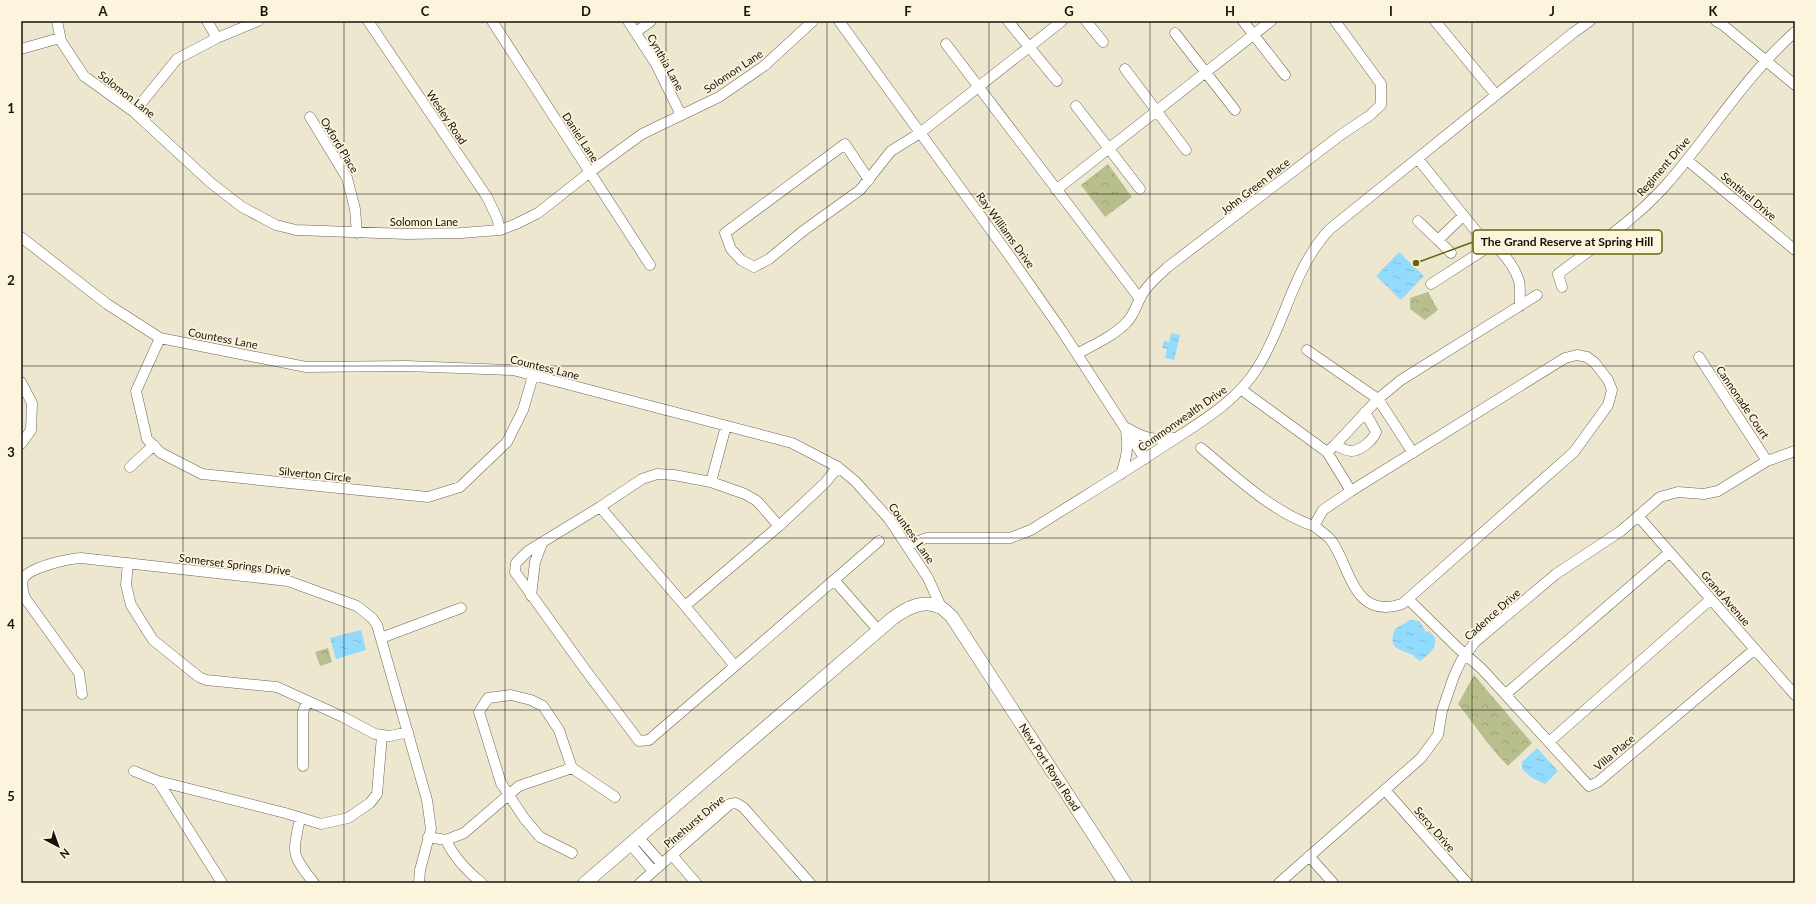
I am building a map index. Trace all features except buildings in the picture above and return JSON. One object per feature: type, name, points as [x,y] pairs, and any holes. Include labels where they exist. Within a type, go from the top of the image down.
[{"type":"main road","points":[[585,883],[899,614],[911,607],[924,604],[941,607]]},
{"type":"main road","name":"New Port Royal Road","points":[[941,607],[952,617],[976,652],[1125,883]]},
{"type":"street","name":"Solomon Lane","points":[[57,21],[60,38],[84,76],[134,112],[211,183],[242,207],[276,224],[296,230],[461,233],[500,230],[538,213],[642,134],[719,97],[764,66],[813,21]]},
{"type":"street","points":[[208,21],[217,38]]},
{"type":"street","points":[[134,112],[177,60],[217,38],[258,21]]},
{"type":"street","name":"Wesley Road","points":[[368,21],[487,197],[497,218],[500,230]]},
{"type":"street","name":"Daniel Lane","points":[[492,21],[650,265]]},
{"type":"street","name":"Cynthia Lane","points":[[628,21],[656,64],[681,115]]},
{"type":"street","points":[[636,32],[651,21]]},
{"type":"street","name":"Ray Williams Drive","points":[[839,21],[1012,258],[1145,458]]},
{"type":"street","points":[[1008,21],[1057,81]]},
{"type":"street","points":[[869,180],[845,144],[725,233],[731,249],[741,260],[754,267],[769,259],[803,231],[860,190],[869,180],[892,151],[920,132],[1062,21]]},
{"type":"street","points":[[1086,21],[1103,42]]},
{"type":"street","points":[[1244,21],[1285,75]]},
{"type":"street","points":[[1056,190],[1271,21]]},
{"type":"street","name":"John Green Place","points":[[1077,354],[1114,332],[1127,322],[1140,299],[1154,279],[1169,266],[1342,134],[1369,116],[1381,105],[1381,84],[1335,21]]},
{"type":"street","points":[[1435,21],[1496,95]]},
{"type":"street","name":"Commonwealth Drive","points":[[907,546],[926,538],[1010,538],[1031,530],[1202,421],[1242,390],[1258,368],[1273,338],[1303,266],[1320,240],[1330,229],[1573,33],[1590,21]]},
{"type":"street","points":[[1716,21],[1723,25],[1795,85]]},
{"type":"street","name":"Regiment Drive","points":[[1562,287],[1558,274],[1638,212],[1665,186],[1766,61],[1778,47],[1795,32]]},
{"type":"street","points":[[1175,33],[1235,110]]},
{"type":"street","points":[[21,49],[60,38]]},
{"type":"street","points":[[946,44],[1140,299]]},
{"type":"street","points":[[1125,69],[1186,150]]},
{"type":"street","points":[[1076,106],[1140,189]]},
{"type":"street","name":"Oxford Place","points":[[310,117],[347,178],[354,202],[357,232]]},
{"type":"street","points":[[1418,159],[1476,231],[1493,244],[1506,258],[1514,270],[1519,282],[1520,306]]},
{"type":"street","name":"Sentinel Drive","points":[[1687,160],[1795,250]]},
{"type":"street","points":[[1438,240],[1463,216]]},
{"type":"street","points":[[1418,221],[1451,253]]},
{"type":"street","name":"Countess Lane","points":[[21,238],[107,304],[160,338],[306,367],[406,366],[513,370],[792,443],[838,467],[855,481],[889,519],[928,578],[941,607]]},
{"type":"street","points":[[1431,284],[1493,244]]},
{"type":"street","points":[[1327,452],[1378,399],[1401,380],[1537,295]]},
{"type":"street","name":"Silverton Circle","points":[[160,338],[136,391],[147,439],[161,453],[202,474],[428,497],[460,487],[507,442],[523,410],[533,376]]},
{"type":"street","points":[[1307,350],[1378,399],[1413,452]]},
{"type":"street","points":[[1201,448],[1253,491],[1297,520],[1314,526],[1330,540],[1354,588],[1364,599],[1378,606],[1392,607],[1402,604],[1408,599],[1574,452],[1608,405],[1612,390],[1608,380],[1595,363],[1586,357],[1577,355],[1565,358],[1351,490],[1323,510],[1314,526]]},
{"type":"street","name":"Cannonade Court","points":[[1699,357],[1767,461]]},
{"type":"street","points":[[21,382],[32,403],[31,430],[21,444]]},
{"type":"street","points":[[1242,390],[1327,452],[1351,490]]},
{"type":"street","points":[[1335,445],[1350,451],[1358,449],[1374,438],[1376,432],[1365,412]]},
{"type":"street","points":[[711,482],[726,426]]},
{"type":"street","points":[[1125,427],[1139,435],[1156,440],[1176,438]]},
{"type":"street","points":[[1121,474],[1127,458],[1128,442],[1125,427]]},
{"type":"street","points":[[130,467],[154,446]]},
{"type":"street","name":"Cadence Drive","points":[[1279,883],[1421,758],[1438,734],[1442,711],[1454,676],[1466,654],[1476,642],[1556,574],[1621,530],[1660,497],[1678,492],[1704,494],[1718,491],[1767,461],[1795,451]]},
{"type":"street","points":[[685,606],[779,526],[825,484],[838,467]]},
{"type":"street","points":[[779,526],[757,501],[745,494],[711,482],[674,474],[657,474],[642,479],[528,552],[516,563],[515,572],[531,596],[639,741],[650,740],[879,541]]},
{"type":"street","points":[[600,507],[735,666]]},
{"type":"street","name":"Grand Avenue","points":[[1638,516],[1795,695]]},
{"type":"street","points":[[531,596],[536,562],[542,543]]},
{"type":"street","points":[[1506,694],[1670,552]]},
{"type":"street","name":"Somerset Springs Drive","points":[[82,694],[79,673],[26,598],[22,580],[28,572],[69,559],[81,558],[288,581],[357,606],[372,618],[377,625],[427,800],[431,829],[420,870],[419,883]]},
{"type":"street","points":[[128,563],[126,585],[131,605],[153,640],[193,673],[206,680],[277,687],[382,736],[390,736],[408,732]]},
{"type":"street","points":[[834,580],[879,631]]},
{"type":"street","name":"Villa Place","points":[[1408,599],[1506,694],[1589,786],[1598,782],[1755,649]]},
{"type":"street","points":[[1548,742],[1711,599]]},
{"type":"street","points":[[381,638],[461,608]]},
{"type":"street","points":[[572,853],[540,836],[524,818],[501,783],[479,712],[488,698],[511,695],[531,700],[542,706],[559,730],[572,768],[615,797]]},
{"type":"street","points":[[303,766],[303,712],[307,701]]},
{"type":"street","points":[[134,771],[158,781],[321,824],[348,818],[370,803],[377,794],[382,736]]},
{"type":"street","points":[[428,838],[446,840],[464,833],[519,786],[572,768]]},
{"type":"street","points":[[158,781],[222,883]]},
{"type":"street","name":"Sercy Drive","points":[[1385,790],[1466,883]]},
{"type":"street","name":"Pinehurst Drive","points":[[641,883],[730,804],[736,803],[743,807],[810,883]]},
{"type":"street","points":[[300,818],[294,848],[295,855],[314,883]]},
{"type":"street","points":[[446,840],[452,853],[470,874],[482,883]]},
{"type":"street","points":[[635,841],[662,864]]},
{"type":"street","points":[[635,841],[653,872]]},
{"type":"street","points":[[672,855],[696,883]]},
{"type":"street","points":[[1309,856],[1333,883]]},
{"type":"green space","points":[[1108,164],[1132,197],[1105,217],[1081,185]]},
{"type":"green space","points":[[1428,292],[1438,310],[1425,320],[1410,309],[1410,298]]},
{"type":"green space","points":[[328,648],[332,662],[320,666],[315,652]]},
{"type":"green space","points":[[1474,675],[1532,743],[1508,766],[1488,744],[1458,704]]},
{"type":"water","points":[[1399,252],[1424,276],[1401,300],[1376,276]]},
{"type":"water","points":[[1171,333],[1180,335],[1174,360],[1165,358],[1167,349],[1162,348],[1164,341],[1169,342]]},
{"type":"water","points":[[1410,620],[1419,621],[1426,632],[1429,631],[1435,637],[1435,645],[1429,654],[1420,661],[1397,648],[1392,640],[1395,629]]},
{"type":"water","points":[[361,630],[366,650],[336,659],[330,638]]},
{"type":"water","points":[[1537,748],[1558,771],[1545,784],[1532,778],[1522,769],[1522,762]]},
{"type":"place","name":"The Grand Reserve at Spring Hill","points":[[1416,263]]}]
